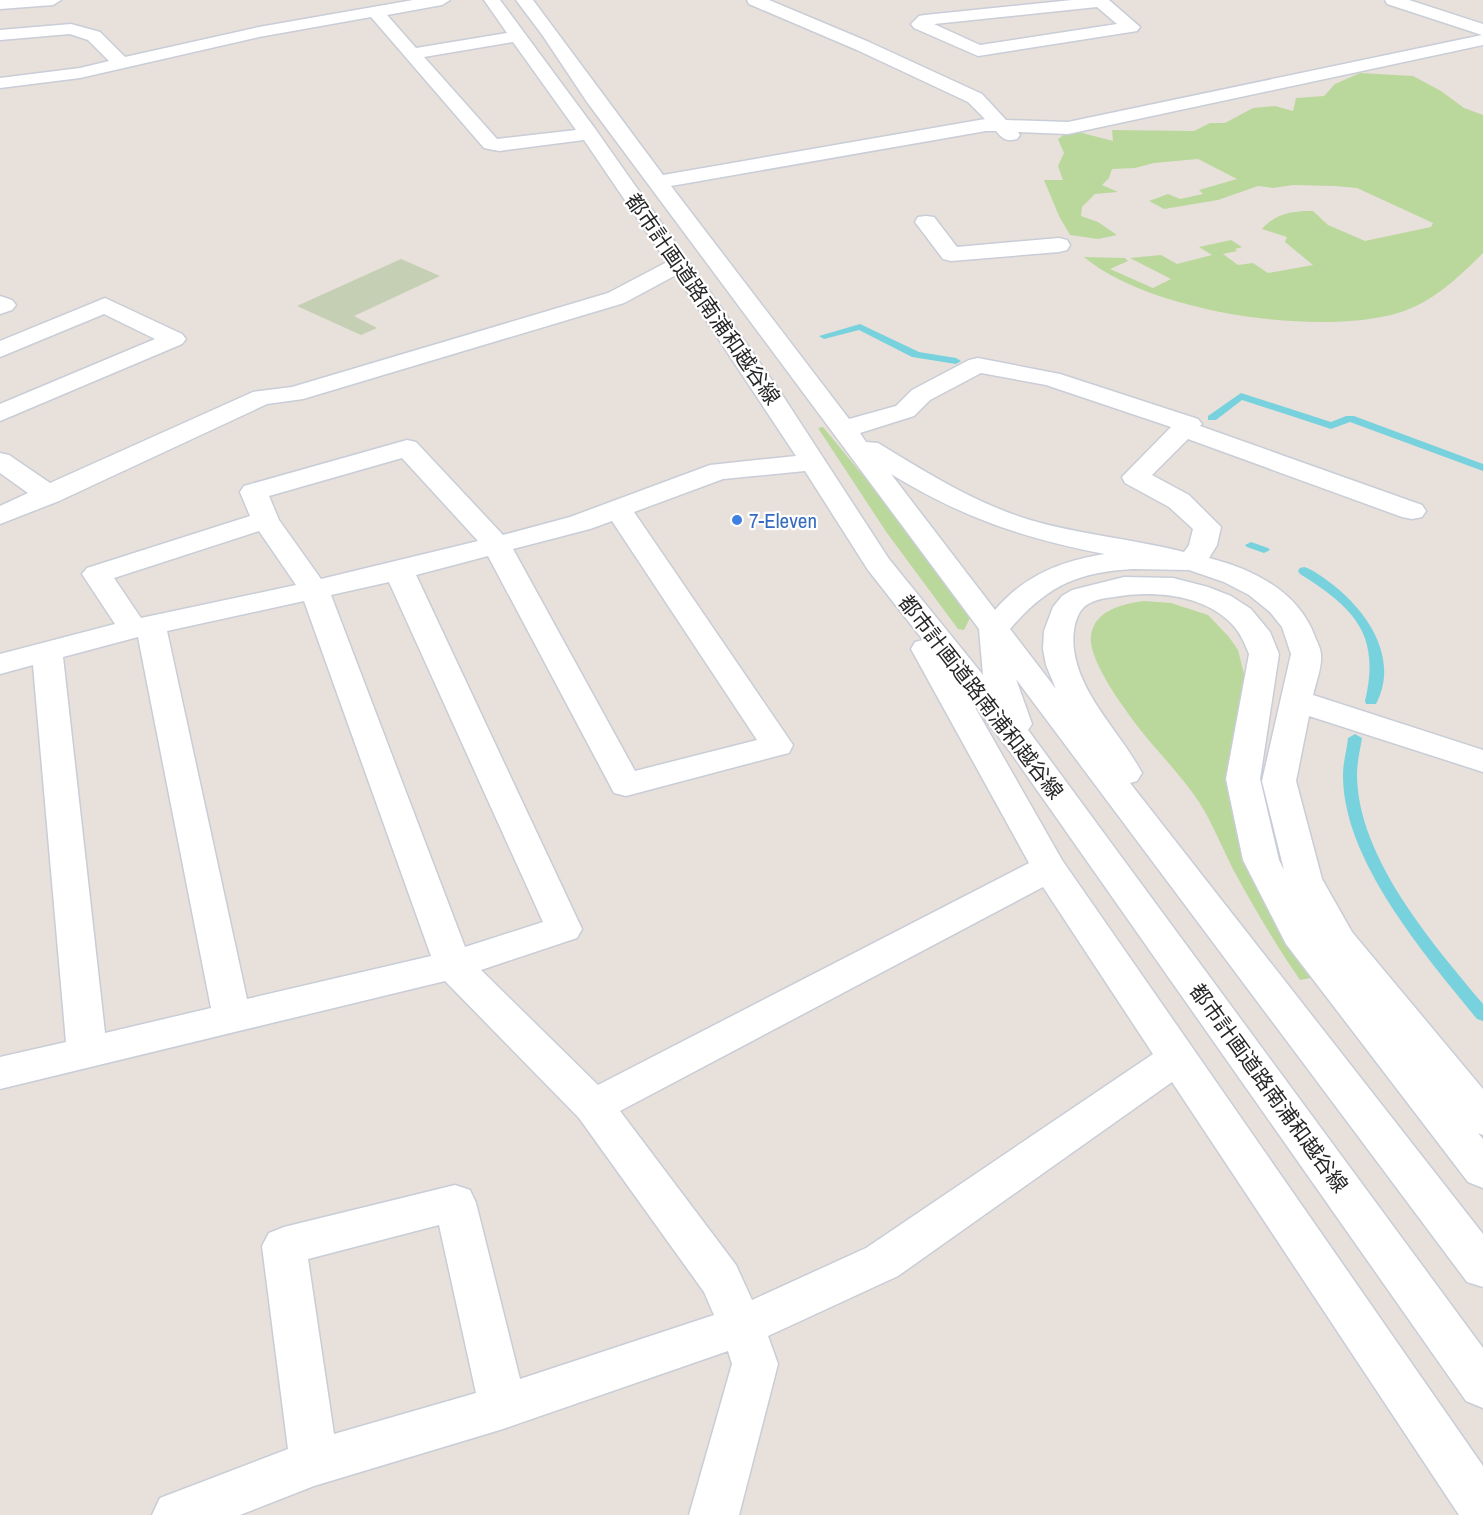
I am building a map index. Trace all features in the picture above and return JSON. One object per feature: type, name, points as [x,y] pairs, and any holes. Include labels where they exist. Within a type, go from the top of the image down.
[{"type":"street","points":[[2,7],[53,0]]},
{"type":"street","points":[[0,83],[122,64],[260,32],[375,12],[393,4],[442,0]]},
{"type":"street","name":"都市計画道路南浦和越谷線","points":[[492,0],[589,134],[772,398],[878,564],[1023,745],[1483,1386]]},
{"type":"street","name":"都市計画道路南浦和越谷線","points":[[524,0],[550,33],[594,98],[994,629],[1483,1268]]},
{"type":"street","points":[[755,0],[863,46],[975,98],[1007,132]]},
{"type":"street","points":[[952,0],[968,15]]},
{"type":"street","points":[[1401,3],[1434,0]]},
{"type":"street","points":[[1100,1],[1131,27],[978,51],[920,24],[926,20],[1100,1]]},
{"type":"street","points":[[1401,3],[1483,30]]},
{"type":"street","points":[[375,12],[491,144],[499,146],[589,134]]},
{"type":"street","points":[[0,35],[71,29],[94,36],[122,64]]},
{"type":"street","points":[[411,54],[517,36]]},
{"type":"street","points":[[658,182],[986,125],[1007,132],[1068,128],[1483,40]]},
{"type":"street","points":[[0,68],[92,59]]},
{"type":"street","points":[[926,222],[951,254],[1059,245]]},
{"type":"street","points":[[0,516],[262,397],[294,394],[616,298],[680,264]]},
{"type":"street","points":[[0,350],[105,305],[174,339],[0,413]]},
{"type":"street","points":[[850,435],[904,411],[921,394],[978,365],[1051,379],[1189,424],[1135,477],[1179,501],[1207,527],[1203,545],[1192,562]]},
{"type":"street","points":[[1184,429],[1412,511]]},
{"type":"street","points":[[850,435],[940,492],[1004,521],[1045,533],[1192,562],[1244,580],[1269,595],[1287,610],[1300,633],[1306,654],[1279,781],[1304,879],[1339,942],[1483,1118]]},
{"type":"street","points":[[618,509],[777,745],[626,785],[496,544],[407,448],[254,492],[265,520],[315,591],[453,965],[593,1106],[720,1279],[742,1326],[755,1364],[714,1515]]},
{"type":"street","points":[[0,461],[49,495]]},
{"type":"street","points":[[0,664],[142,628],[399,571],[580,523],[719,471],[813,462]]},
{"type":"street","points":[[232,1017],[142,628],[97,574],[265,520]]},
{"type":"street","points":[[1023,745],[997,669],[994,629],[1009,608],[1045,581],[1065,570],[1089,564],[1124,561],[1192,562]]},
{"type":"street","points":[[878,564],[1049,868],[1483,1508]]},
{"type":"street","points":[[0,1073],[453,965],[564,930],[399,571]]},
{"type":"street","points":[[1154,840],[1119,759],[1069,684],[1058,651],[1059,625],[1072,603],[1093,592],[1124,586],[1159,586],[1200,594],[1233,609],[1249,622],[1264,654],[1243,779],[1261,860],[1299,934],[1483,1170]]},
{"type":"street","points":[[47,653],[87,1053]]},
{"type":"street","points":[[1297,701],[1483,761]]},
{"type":"street","points":[[593,1106],[1049,868]]},
{"type":"street","points":[[177,1515],[314,1463],[502,1407],[742,1326],[882,1262],[1177,1058]]},
{"type":"street","points":[[314,1463],[284,1246],[455,1203],[502,1407]]},
{"type":"green space","points":[[1360,73],[1413,76],[1441,91],[1464,108],[1483,115],[1483,253],[1455,280],[1434,296],[1410,309],[1364,320],[1324,322],[1235,315],[1149,292],[1113,276],[1084,257],[1125,258],[1128,261],[1110,269],[1153,288],[1171,279],[1130,258],[1161,255],[1177,264],[1212,255],[1199,247],[1231,240],[1242,247],[1235,249],[1237,251],[1223,254],[1238,265],[1253,263],[1268,273],[1313,265],[1285,242],[1287,237],[1262,229],[1273,219],[1291,212],[1313,211],[1328,225],[1365,241],[1431,227],[1433,223],[1357,188],[1258,186],[1218,200],[1164,209],[1149,201],[1168,194],[1180,199],[1203,194],[1199,190],[1237,179],[1198,159],[1112,169],[1109,178],[1102,185],[1118,192],[1095,194],[1082,207],[1081,216],[1098,222],[1117,235],[1098,239],[1070,235],[1059,216],[1044,180],[1063,180],[1058,166],[1064,153],[1058,139],[1071,130],[1113,141],[1112,130],[1194,131],[1210,123],[1225,123],[1253,108],[1275,106],[1293,111],[1296,98],[1324,96],[1335,84]]},
{"type":"green space","points":[[401,259],[440,276],[354,316],[377,328],[361,335],[297,306]]},
{"type":"green space","points":[[823,427],[907,529],[971,616],[964,630],[958,629],[887,533],[818,428]]},
{"type":"green space","points":[[1144,601],[1171,603],[1208,615],[1238,650],[1246,682],[1232,749],[1315,977],[1300,980],[1249,899],[1199,802],[1134,721],[1103,674],[1091,644],[1093,627],[1104,614],[1111,610]]},
{"type":"waterway","points":[[824,336],[860,327],[916,355],[956,361]]},
{"type":"waterway","points":[[1212,418],[1241,396],[1331,426],[1350,418],[1483,468]]},
{"type":"waterway","points":[[1251,545],[1264,550]]},
{"type":"waterway","points":[[1304,571],[1339,595],[1364,624],[1377,659],[1376,679],[1371,701]]},
{"type":"waterway","points":[[1355,738],[1350,774],[1355,812],[1368,849],[1387,886],[1410,922],[1483,1015]]},
{"type":"place","name":"7-Eleven","points":[[737,520]]}]
